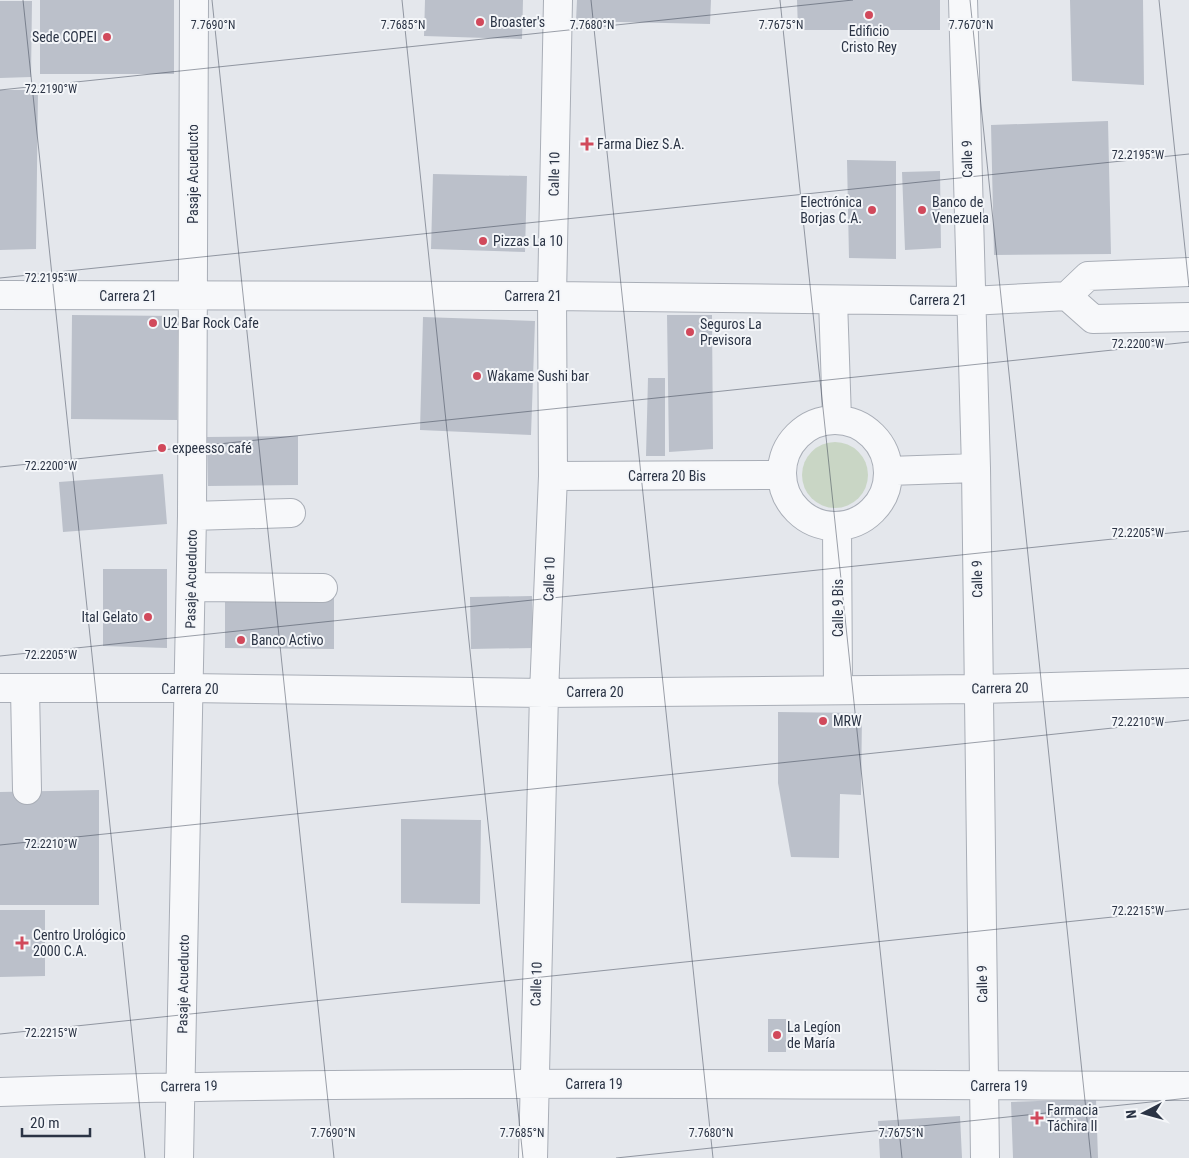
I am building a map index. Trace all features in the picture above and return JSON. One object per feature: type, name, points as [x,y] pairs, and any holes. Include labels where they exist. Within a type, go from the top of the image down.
[{"type":"street","name":"Pasaje Acueducto","points":[[179,1158],[190,688],[194,0]]},
{"type":"street","name":"Calle 10","points":[[532,1158],[544,693],[553,476],[552,296],[558,0]]},
{"type":"street","name":"Calle 9","points":[[963,0],[976,468],[985,1158]]},
{"type":"street","points":[[1189,272],[1088,276],[1066,296],[1093,319],[1189,317]]},
{"type":"street","name":"Carrera 21","points":[[0,295],[552,296],[970,301],[1066,296]]},
{"type":"street","points":[[833,300],[837,419]]},
{"type":"street","points":[[837,419],[852,422],[866,429],[878,440],[886,455],[889,471],[882,498],[874,509],[863,518],[851,524],[837,526],[823,525],[810,520],[799,512],[790,501],[784,489],[782,476],[784,458],[791,442],[803,429],[819,421],[837,419]]},
{"type":"street","points":[[889,471],[976,468]]},
{"type":"street","name":"Carrera 20 Bis","points":[[553,476],[782,476]]},
{"type":"street","points":[[192,516],[291,513]]},
{"type":"street","name":"Calle 9 Bis","points":[[837,526],[838,690]]},
{"type":"street","points":[[191,587],[323,588]]},
{"type":"street","name":"Carrera 20","points":[[12,689],[190,688],[544,693],[979,689],[1189,683]]},
{"type":"street","points":[[12,689],[27,790]]},
{"type":"street","name":"Carrera 19","points":[[0,1092],[180,1086],[534,1084],[1189,1086]]},
{"type":"green space","points":[[829,442],[841,442],[853,447],[863,457],[868,469],[866,488],[853,503],[841,508],[829,508],[817,503],[807,493],[802,481],[802,469],[807,457],[817,447]]},
{"type":"building","name":"Sede COPEI","points":[[40,0],[174,0],[174,74],[40,74]]},
{"type":"building","points":[[425,0],[523,0],[522,39],[424,36]]},
{"type":"building","points":[[577,0],[711,0],[710,24],[576,21]]},
{"type":"building","name":"Edificio Cristo Rey","points":[[797,0],[940,0],[940,30],[798,30]]},
{"type":"building","points":[[1070,0],[1143,0],[1144,85],[1072,81]]},
{"type":"building","points":[[0,1],[32,1],[31,77],[0,78]]},
{"type":"building","points":[[0,90],[38,90],[36,249],[0,250]]},
{"type":"building","points":[[1108,121],[1111,254],[994,255],[991,125]]},
{"type":"building","name":"Electrónica Borjas C.A.","points":[[847,160],[896,161],[896,259],[849,258]]},
{"type":"building","name":"Banco de Venezuela","points":[[940,171],[941,248],[905,250],[902,172]]},
{"type":"building","points":[[433,174],[527,176],[525,252],[431,249]]},
{"type":"building","points":[[72,315],[178,316],[177,420],[71,419]]},
{"type":"building","points":[[667,315],[712,315],[713,449],[669,452]]},
{"type":"building","name":"Wakame Sushi bar","points":[[423,317],[535,321],[531,435],[420,430]]},
{"type":"building","points":[[648,378],[665,378],[665,456],[646,456]]},
{"type":"building","points":[[298,436],[298,485],[208,486],[207,437]]},
{"type":"building","points":[[163,474],[167,524],[63,532],[59,482]]},
{"type":"building","points":[[103,569],[167,569],[167,648],[103,646]]},
{"type":"building","points":[[532,596],[533,648],[471,649],[470,597]]},
{"type":"building","points":[[334,598],[334,649],[225,648],[225,599]]},
{"type":"building","points":[[778,712],[862,713],[861,795],[840,794],[839,858],[791,857],[778,783]]},
{"type":"building","points":[[99,790],[99,905],[0,905],[0,792]]},
{"type":"building","points":[[401,819],[481,820],[480,904],[401,903]]},
{"type":"building","name":"Centro Urológico 2000 C.A.","points":[[0,910],[45,910],[45,976],[0,977]]},
{"type":"building","name":"La Legíon de María","points":[[768,1019],[786,1019],[786,1052],[768,1052]]},
{"type":"building","points":[[1096,1099],[1098,1158],[1013,1158],[1011,1102]]},
{"type":"building","points":[[960,1116],[962,1158],[880,1158],[878,1121]]},
{"type":"place","name":"Edificio Cristo Rey","points":[[869,15]]},
{"type":"place","name":"Broaster's","points":[[480,22]]},
{"type":"place","name":"Sede COPEI","points":[[107,37]]},
{"type":"place","name":"Farma Diez S.A.","points":[[587,144]]},
{"type":"place","name":"Electrónica Borjas C.A.","points":[[872,210]]},
{"type":"place","name":"Banco de Venezuela","points":[[922,210]]},
{"type":"place","name":"Pizzas La 10","points":[[483,241]]},
{"type":"place","name":"U2 Bar Rock Cafe","points":[[153,323]]},
{"type":"place","name":"Seguros La Previsora","points":[[690,332]]},
{"type":"place","name":"Wakame Sushi bar","points":[[477,376]]},
{"type":"place","name":"expeesso café","points":[[162,448]]},
{"type":"place","name":"Ital Gelato","points":[[148,617]]},
{"type":"place","name":"Banco Activo","points":[[241,640]]},
{"type":"place","name":"MRW","points":[[823,721]]},
{"type":"place","name":"Centro Urológico 2000 C.A.","points":[[22,943]]},
{"type":"place","name":"La Legíon de María","points":[[777,1035]]},
{"type":"place","name":"Farmacia Táchira II","points":[[1037,1118]]}]
